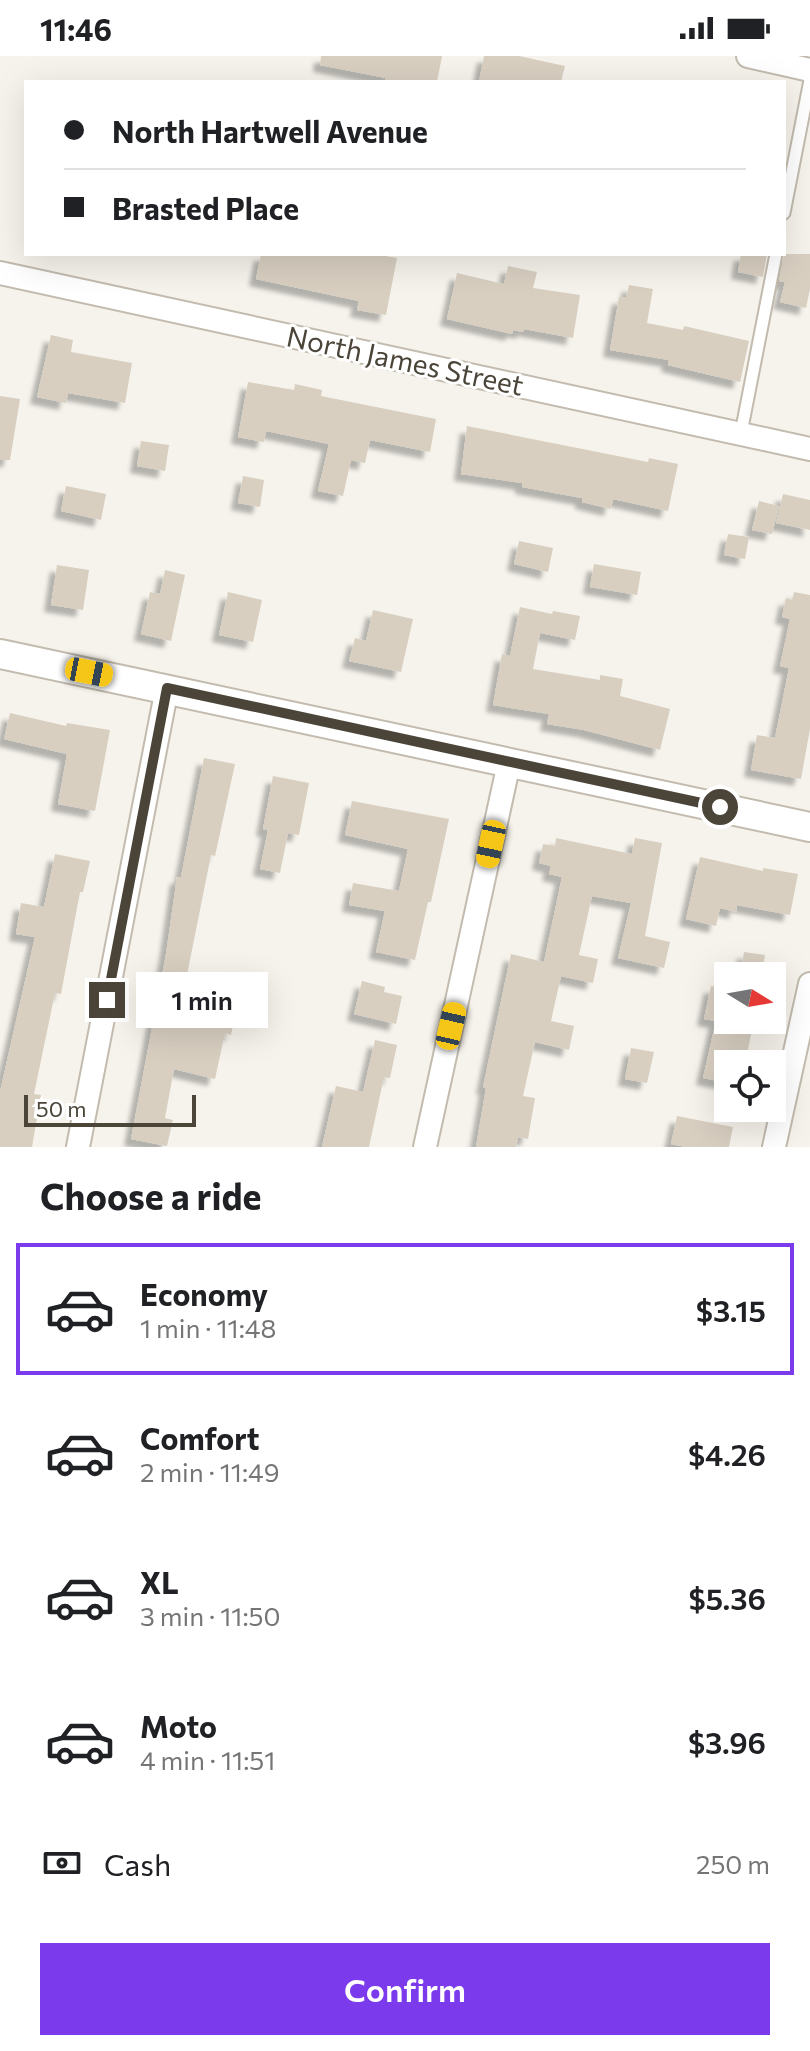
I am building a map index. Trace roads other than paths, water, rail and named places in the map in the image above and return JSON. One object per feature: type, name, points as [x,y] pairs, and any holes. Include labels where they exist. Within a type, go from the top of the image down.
[{"type":"street","points":[[748,56],[810,70]]},
{"type":"street","name":"North James Street","points":[[0,273],[810,449]]},
{"type":"street","points":[[0,654],[810,827]]},
{"type":"street","points":[[78,1147],[167,688]]},
{"type":"street","points":[[425,1147],[509,763]]},
{"type":"street","points":[[774,1147],[810,984]]},
{"type":"lane","points":[[786,203],[810,80]]},
{"type":"lane","points":[[741,433],[776,256]]}]
